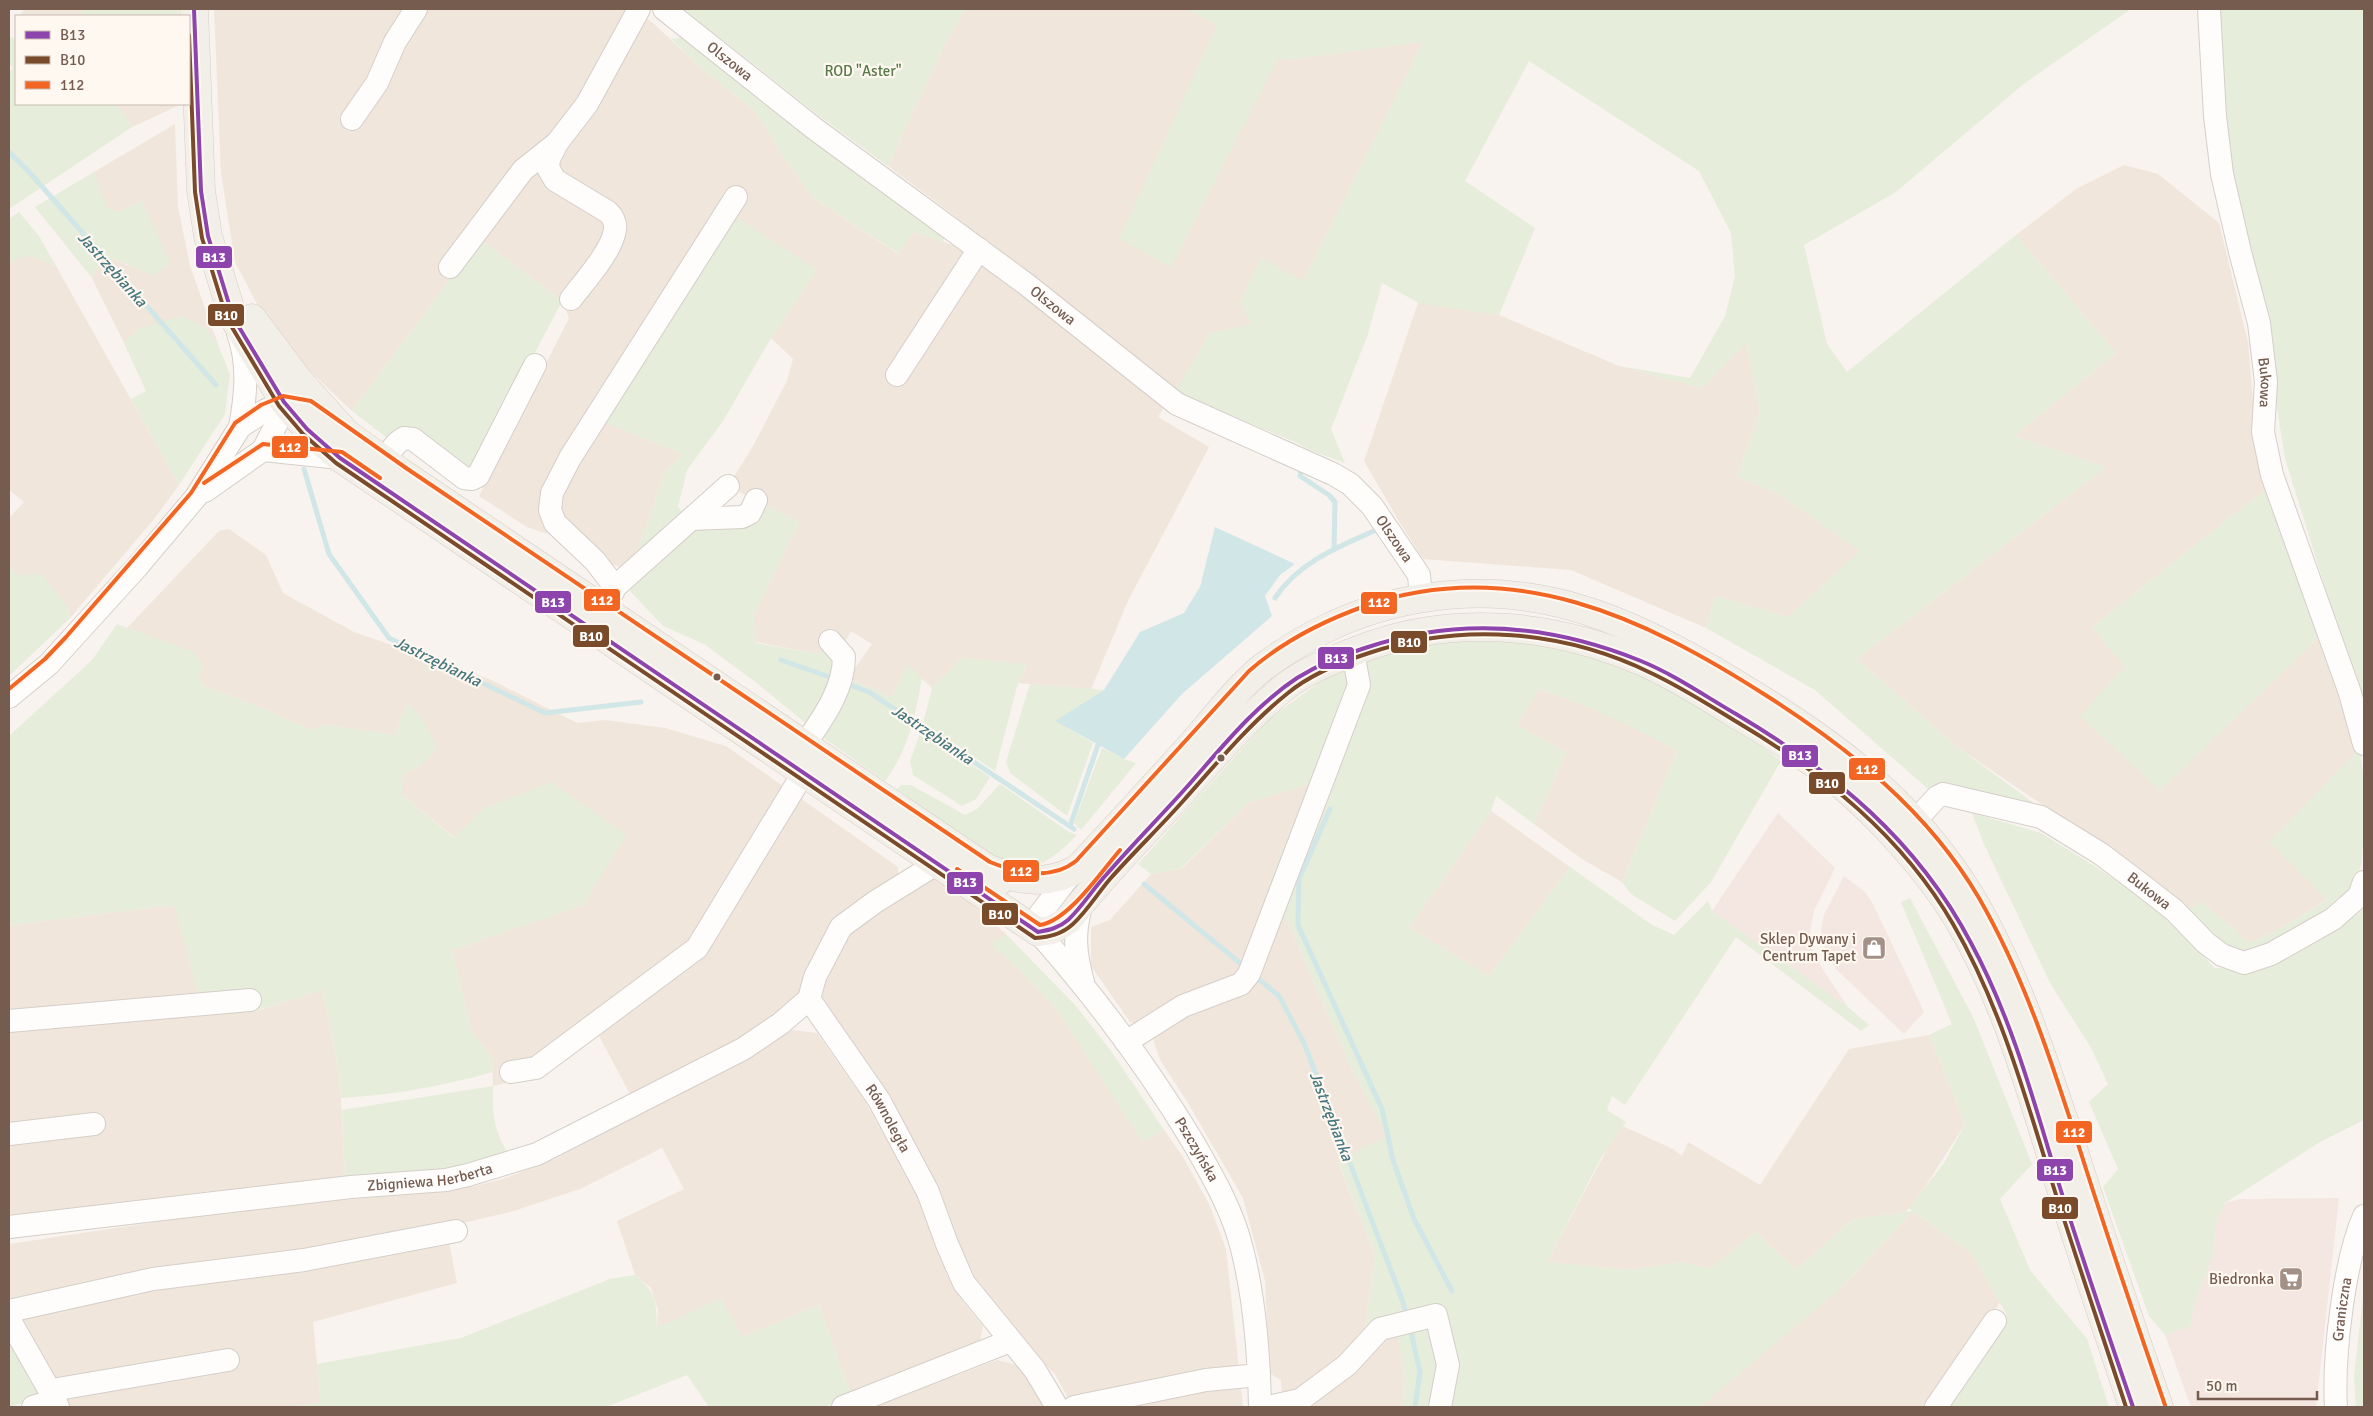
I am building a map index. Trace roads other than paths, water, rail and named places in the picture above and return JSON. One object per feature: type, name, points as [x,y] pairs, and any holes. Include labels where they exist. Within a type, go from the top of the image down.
[{"type":"main road","name":"Pszczyńska","points":[[194,9],[201,191],[208,236],[233,317],[284,402],[306,430],[382,460],[610,598],[805,744],[988,868],[1018,895],[1038,932]]},
{"type":"main road","name":"Pszczyńska","points":[[220,276],[344,446],[804,772],[1038,932]]},
{"type":"main road","points":[[988,868],[1008,877],[1037,881],[1074,870],[1098,847],[1262,668],[1327,628],[1385,606],[1421,598],[1465,595],[1538,598],[1562,603],[1608,619],[1655,639],[1714,671],[1810,730],[1864,771],[1915,821],[1971,898],[2003,959],[2039,1045],[2159,1407]]},
{"type":"main road","points":[[1038,932],[1052,930],[1068,920],[1082,902],[1219,752],[1286,686],[1304,674],[1352,652],[1400,636],[1452,628],[1509,627],[1567,635],[1601,645],[1648,664],[1801,755],[1839,783],[1918,864],[1957,918],[1986,972],[2009,1026],[2133,1407]]},
{"type":"street","points":[[352,119],[377,83],[395,42],[416,9]]},
{"type":"street","points":[[572,299],[606,250],[615,231],[616,224],[614,218],[608,212],[550,175],[549,159],[557,143],[587,104],[639,9]]},
{"type":"street","name":"Olszowa","points":[[664,9],[815,128],[1034,289],[1177,404],[1333,474],[1350,484],[1372,506],[1419,574],[1421,598]]},
{"type":"street","name":"Bukowa","points":[[2209,9],[2215,116],[2222,174],[2259,323],[2266,382],[2263,432],[2271,467],[2350,693],[2364,744]]},
{"type":"street","points":[[450,266],[523,170],[557,143]]},
{"type":"street","points":[[728,486],[610,598],[595,560],[555,523],[550,510],[552,493],[570,458],[736,198]]},
{"type":"street","points":[[898,375],[980,249]]},
{"type":"street","points":[[233,317],[244,355],[246,379],[240,427]]},
{"type":"street","points":[[196,497],[263,450],[276,429],[284,402],[283,361]]},
{"type":"street","points":[[382,460],[404,438],[413,439],[464,478],[472,479],[478,476],[535,365]]},
{"type":"street","points":[[9,697],[25,685],[65,647],[196,497],[240,427],[264,411],[284,402]]},
{"type":"street","points":[[263,450],[344,446]]},
{"type":"street","points":[[692,519],[742,517],[750,513],[756,500]]},
{"type":"street","points":[[805,744],[821,721],[844,672],[844,656],[830,641]]},
{"type":"street","points":[[1126,1042],[1183,1006],[1241,984],[1246,977],[1359,685],[1352,652]]},
{"type":"street","points":[[511,1072],[536,1068],[697,948],[804,772]]},
{"type":"street","name":"Bukowa","points":[[1915,821],[1937,797],[1943,794],[2041,817],[2101,854],[2138,882],[2174,910],[2206,943],[2222,955],[2244,963],[2271,954],[2333,919],[2359,896],[2364,882]]},
{"type":"street","points":[[809,999],[815,977],[841,927],[875,902],[928,869],[934,860]]},
{"type":"street","points":[[1038,932],[1037,921],[1040,914],[1074,870]]},
{"type":"street","points":[[1082,902],[1075,933],[1076,956],[1084,988]]},
{"type":"street","name":"Pszczyńska","points":[[1038,932],[1126,1042],[1182,1124],[1212,1174],[1231,1216],[1242,1248],[1249,1281],[1259,1375],[1260,1407]]},
{"type":"street","name":"Zbigniewa Herberta","points":[[9,1227],[351,1187],[446,1180],[468,1175],[537,1154],[743,1049],[780,1024],[809,999]]},
{"type":"street","name":"Równoległa","points":[[809,999],[879,1100],[928,1192],[964,1283],[1035,1370],[1057,1407]]},
{"type":"street","points":[[9,1021],[250,1000]]},
{"type":"street","points":[[9,1134],[94,1124]]},
{"type":"street","name":"Graniczna","points":[[2336,1407],[2335,1389],[2340,1330],[2350,1260],[2364,1216]]},
{"type":"street","points":[[9,1311],[153,1279],[304,1260],[456,1231]]},
{"type":"street","points":[[1268,1407],[1300,1400],[1347,1366],[1380,1329],[1436,1315],[1448,1365],[1440,1407]]},
{"type":"street","points":[[9,1319],[55,1399]]},
{"type":"street","points":[[1936,1407],[1995,1321]]},
{"type":"street","points":[[843,1407],[1010,1341]]},
{"type":"street","points":[[34,1407],[55,1399],[228,1360]]},
{"type":"street","points":[[1074,1407],[1206,1380],[1259,1375]]},
{"type":"waterway","name":"Jastrzębianka","points":[[9,152],[31,174],[216,385]]},
{"type":"waterway","name":"Jastrzębianka","points":[[304,469],[329,554],[389,638],[545,713],[641,702]]},
{"type":"waterway","points":[[1301,471],[1300,476],[1329,495],[1335,502],[1334,550]]},
{"type":"waterway","points":[[1275,598],[1285,585],[1307,565],[1334,549],[1376,530]]},
{"type":"waterway","name":"Jastrzębianka","points":[[781,660],[835,679]]},
{"type":"waterway","name":"Jastrzębianka","points":[[845,683],[869,692],[1074,829]]},
{"type":"waterway","points":[[1070,826],[1098,745]]},
{"type":"waterway","points":[[1330,809],[1299,879],[1298,925],[1382,1109],[1393,1160],[1414,1219],[1452,1291]]},
{"type":"waterway","name":"Jastrzębianka","points":[[1144,884],[1246,968]]},
{"type":"waterway","name":"Jastrzębianka","points":[[1254,975],[1279,996],[1304,1043],[1403,1302],[1407,1318]]},
{"type":"waterway","name":"Jastrzębianka","points":[[1410,1328],[1420,1372],[1415,1407]]},
{"type":"place","name":"Sklep Dywany i Centrum Tapet","points":[[1874,948]]},
{"type":"place","name":"Biedronka","points":[[2291,1279]]},
{"type":"park label","name":"ROD \"Aster\"","points":[[863,71]]}]
